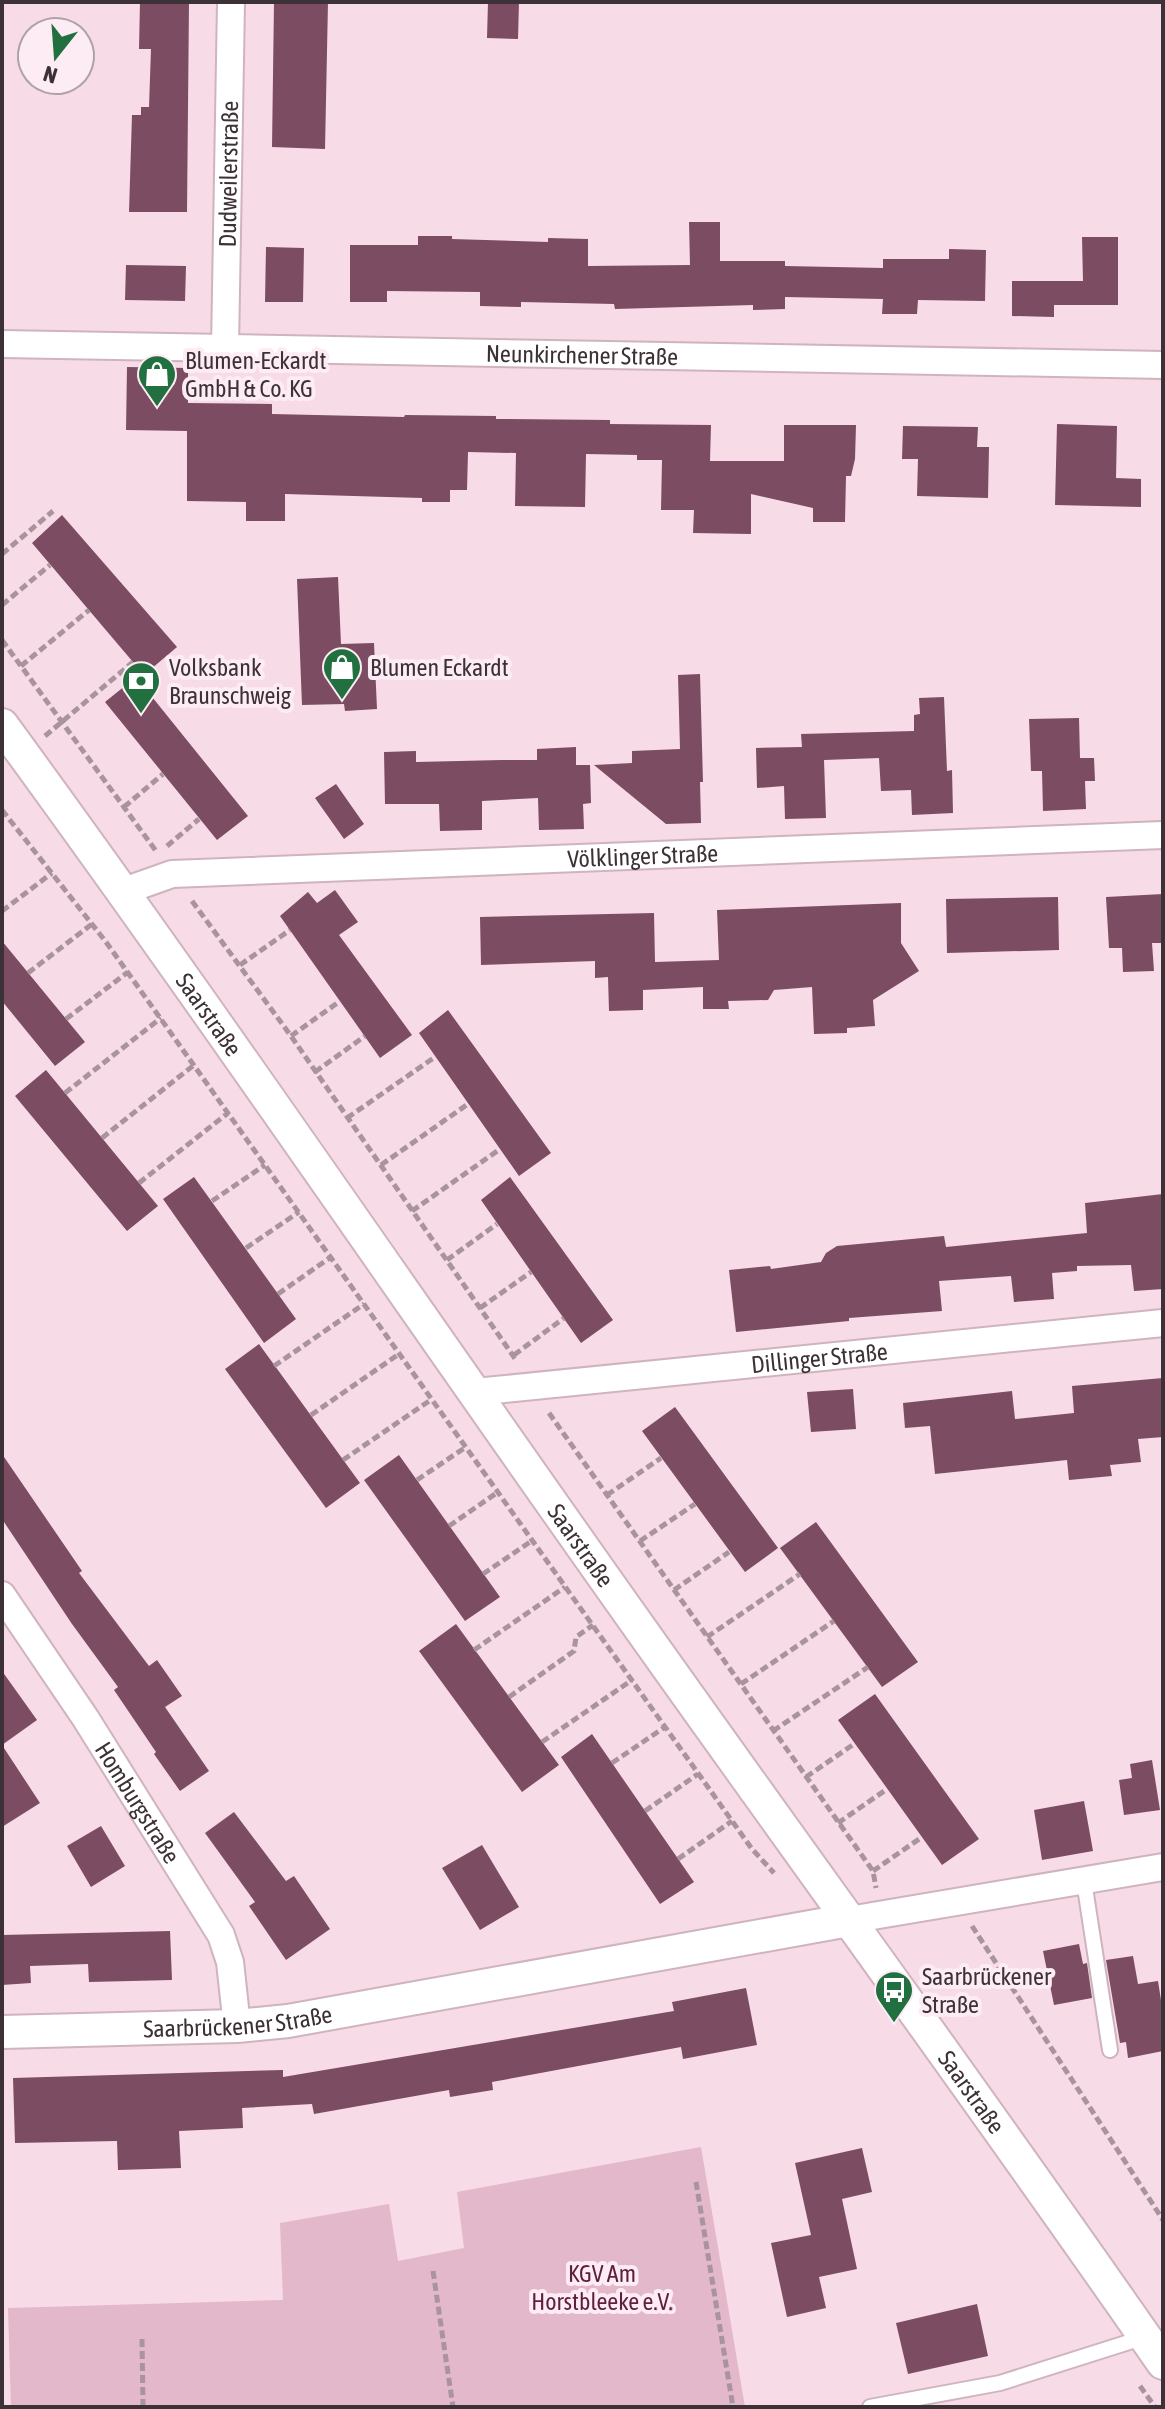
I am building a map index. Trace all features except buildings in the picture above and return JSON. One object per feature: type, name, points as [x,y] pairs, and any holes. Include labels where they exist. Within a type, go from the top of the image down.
[{"type":"street","name":"Dudweilerstraße","points":[[225,348],[231,2]]},
{"type":"street","name":"Neunkirchener Straße","points":[[2,344],[1163,365]]},
{"type":"street","name":"Saarstraße","points":[[2,725],[124,891],[642,1631],[1154,2350]]},
{"type":"street","name":"Völklinger Straße","points":[[124,891],[165,864],[1163,835]]},
{"type":"street","name":"Dillinger Straße","points":[[475,1392],[1163,1323]]},
{"type":"street","name":"Homburgstraße","points":[[2,1595],[86,1719],[221,1935],[230,1962],[237,2026]]},
{"type":"street","name":"Saarbrückener Straße","points":[[2,2032],[237,2026],[288,2021],[1163,1867]]},
{"type":"lane","points":[[1084,1881],[1110,2050]]},
{"type":"lane","points":[[870,2407],[1000,2383],[1114,2347],[1154,2350]]},
{"type":"path","points":[[2,554],[53,511]]},
{"type":"path","points":[[2,605],[50,565]]},
{"type":"path","points":[[21,666],[89,610]]},
{"type":"path","points":[[2,640],[291,1036],[514,1355],[530,1385],[873,1871],[881,1915]]},
{"type":"path","points":[[23,754],[133,662]]},
{"type":"path","points":[[124,807],[163,774]]},
{"type":"path","points":[[2,810],[128,972],[698,1774],[752,1849],[779,1879]]},
{"type":"path","points":[[165,864],[199,819]]},
{"type":"path","points":[[2,911],[52,873]]},
{"type":"path","points":[[28,973],[92,924]]},
{"type":"path","points":[[240,965],[290,930]]},
{"type":"path","points":[[66,1019],[128,972]]},
{"type":"path","points":[[291,1036],[340,1001]]},
{"type":"path","points":[[65,1093],[161,1018]]},
{"type":"path","points":[[315,1072],[365,1036]]},
{"type":"path","points":[[347,1118],[435,1057]]},
{"type":"path","points":[[102,1138],[194,1065]]},
{"type":"path","points":[[381,1165],[468,1104]]},
{"type":"path","points":[[139,1183],[228,1113]]},
{"type":"path","points":[[412,1211],[500,1149]]},
{"type":"path","points":[[212,1201],[265,1165]]},
{"type":"path","points":[[246,1248],[299,1212]]},
{"type":"path","points":[[447,1260],[497,1224]]},
{"type":"path","points":[[278,1294],[331,1257]]},
{"type":"path","points":[[480,1308],[531,1272]]},
{"type":"path","points":[[274,1366],[364,1304]]},
{"type":"path","points":[[514,1355],[564,1318]]},
{"type":"path","points":[[311,1415],[399,1354]]},
{"type":"path","points":[[343,1460],[432,1399]]},
{"type":"path","points":[[417,1480],[466,1447]]},
{"type":"path","points":[[607,1495],[661,1458]]},
{"type":"path","points":[[449,1526],[498,1492]]},
{"type":"path","points":[[640,1541],[695,1504]]},
{"type":"path","points":[[483,1574],[533,1540]]},
{"type":"path","points":[[674,1590],[729,1552]]},
{"type":"path","points":[[707,1637],[800,1574]]},
{"type":"path","points":[[474,1650],[565,1587]]},
{"type":"path","points":[[741,1684],[834,1621]]},
{"type":"path","points":[[509,1697],[574,1651],[576,1637],[593,1625]]},
{"type":"path","points":[[773,1731],[868,1667]]},
{"type":"path","points":[[542,1742],[632,1680]]},
{"type":"path","points":[[612,1763],[665,1727]]},
{"type":"path","points":[[806,1777],[854,1744]]},
{"type":"path","points":[[645,1811],[698,1774]]},
{"type":"path","points":[[838,1823],[887,1789]]},
{"type":"path","points":[[678,1859],[732,1821]]},
{"type":"path","points":[[873,1871],[922,1837]]},
{"type":"path","points":[[956,1901],[1163,2220]]},
{"type":"path","points":[[696,2182],[733,2407]]},
{"type":"path","points":[[433,2271],[453,2407]]},
{"type":"path","points":[[142,2339],[143,2407]]},
{"type":"path","points":[[1114,2347],[1155,2407]]},
{"type":"green space","name":"KGV Am Horstbleeke e.V.","points":[[701,2147],[745,2407],[11,2407],[8,2308],[283,2300],[280,2223],[389,2204],[398,2261],[464,2248],[457,2192]]},
{"type":"place","name":"Blumen-Eckardt GmbH & Co. KG","points":[[157,408]]},
{"type":"place","name":"Blumen Eckardt","points":[[342,701]]},
{"type":"place","name":"Volksbank Braunschweig","points":[[141,715]]},
{"type":"place","name":"Saarbrückener Straße","points":[[894,2024]]}]
